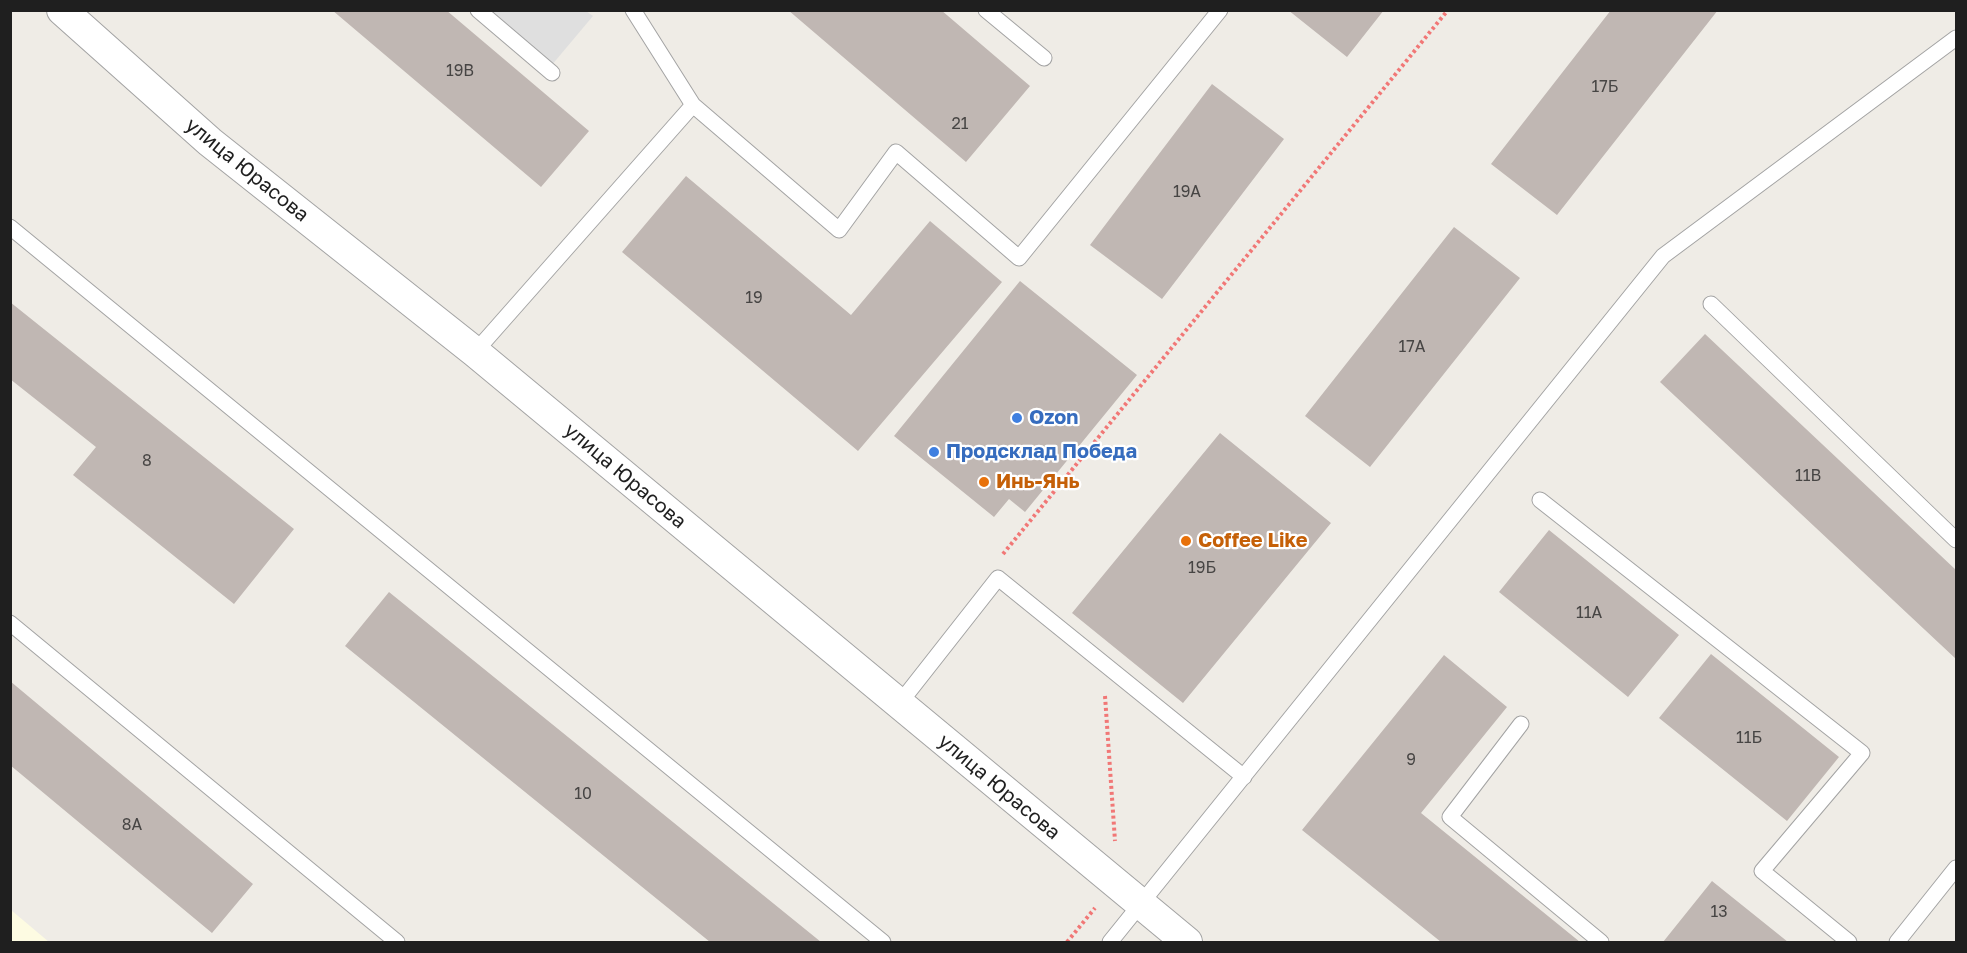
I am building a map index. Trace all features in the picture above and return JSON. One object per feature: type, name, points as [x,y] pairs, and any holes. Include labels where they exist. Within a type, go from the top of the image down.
[{"type":"street","name":"улица Юрасова","points":[[62,10],[210,142],[475,352],[1187,942]]},
{"type":"lane","points":[[478,10],[552,73]]},
{"type":"lane","points":[[633,10],[693,105],[839,230],[896,152],[1019,258],[1220,10]]},
{"type":"lane","points":[[986,10],[1044,58]]},
{"type":"lane","points":[[1110,942],[1663,256],[1956,38]]},
{"type":"lane","points":[[475,352],[693,105]]},
{"type":"lane","points":[[10,227],[883,942]]},
{"type":"lane","points":[[1712,304],[1956,540]]},
{"type":"lane","points":[[1540,500],[1862,753],[1762,871],[1849,942]]},
{"type":"lane","points":[[899,704],[998,578],[1244,777]]},
{"type":"lane","points":[[10,622],[397,942]]},
{"type":"lane","points":[[1521,724],[1450,817],[1601,942]]},
{"type":"lane","points":[[1896,942],[1956,868]]},
{"type":"path","points":[[998,578],[1003,553],[1448,10]]},
{"type":"path","points":[[1068,942],[1115,883],[1115,819],[1102,662]]},
{"type":"shaded area","points":[[485,11],[586,11],[593,16],[551,66]]},
{"type":"shaded area","points":[[11,910],[49,942],[11,942]]},
{"type":"building","points":[[332,10],[446,10],[589,131],[541,187]]},
{"type":"building","points":[[788,10],[941,10],[1030,86],[966,162]]},
{"type":"building","points":[[1288,10],[1384,10],[1347,57]]},
{"type":"building","points":[[1611,10],[1718,10],[1557,215],[1491,164]]},
{"type":"building","points":[[1212,84],[1284,139],[1162,299],[1090,245]]},
{"type":"building","points":[[686,176],[851,315],[930,221],[1002,282],[858,451],[622,252]]},
{"type":"building","points":[[1454,227],[1520,278],[1370,467],[1305,416]]},
{"type":"building","points":[[1020,281],[1137,375],[1025,512],[1009,499],[994,517],[894,436]]},
{"type":"building","points":[[10,302],[294,529],[234,604],[73,475],[96,447],[10,379]]},
{"type":"building","points":[[1705,334],[1956,570],[1956,659],[1660,382]]},
{"type":"building","points":[[1220,433],[1331,523],[1183,703],[1072,613]]},
{"type":"building","points":[[1549,530],[1679,635],[1628,697],[1499,592]]},
{"type":"building","points":[[389,592],[821,942],[710,942],[345,646]]},
{"type":"building","points":[[1711,654],[1839,757],[1787,821],[1659,718]]},
{"type":"building","points":[[1444,655],[1507,707],[1421,813],[1580,942],[1441,942],[1302,830]]},
{"type":"building","points":[[10,681],[253,884],[212,933],[10,765]]},
{"type":"building","points":[[1712,881],[1788,942],[1663,942]]},
{"type":"place","name":"Ozon","points":[[1017,418]]},
{"type":"place","name":"Продсклад Победа","points":[[934,452]]},
{"type":"place","name":"Инь-Янь","points":[[984,482]]},
{"type":"place","name":"Coffee Like","points":[[1186,541]]}]
